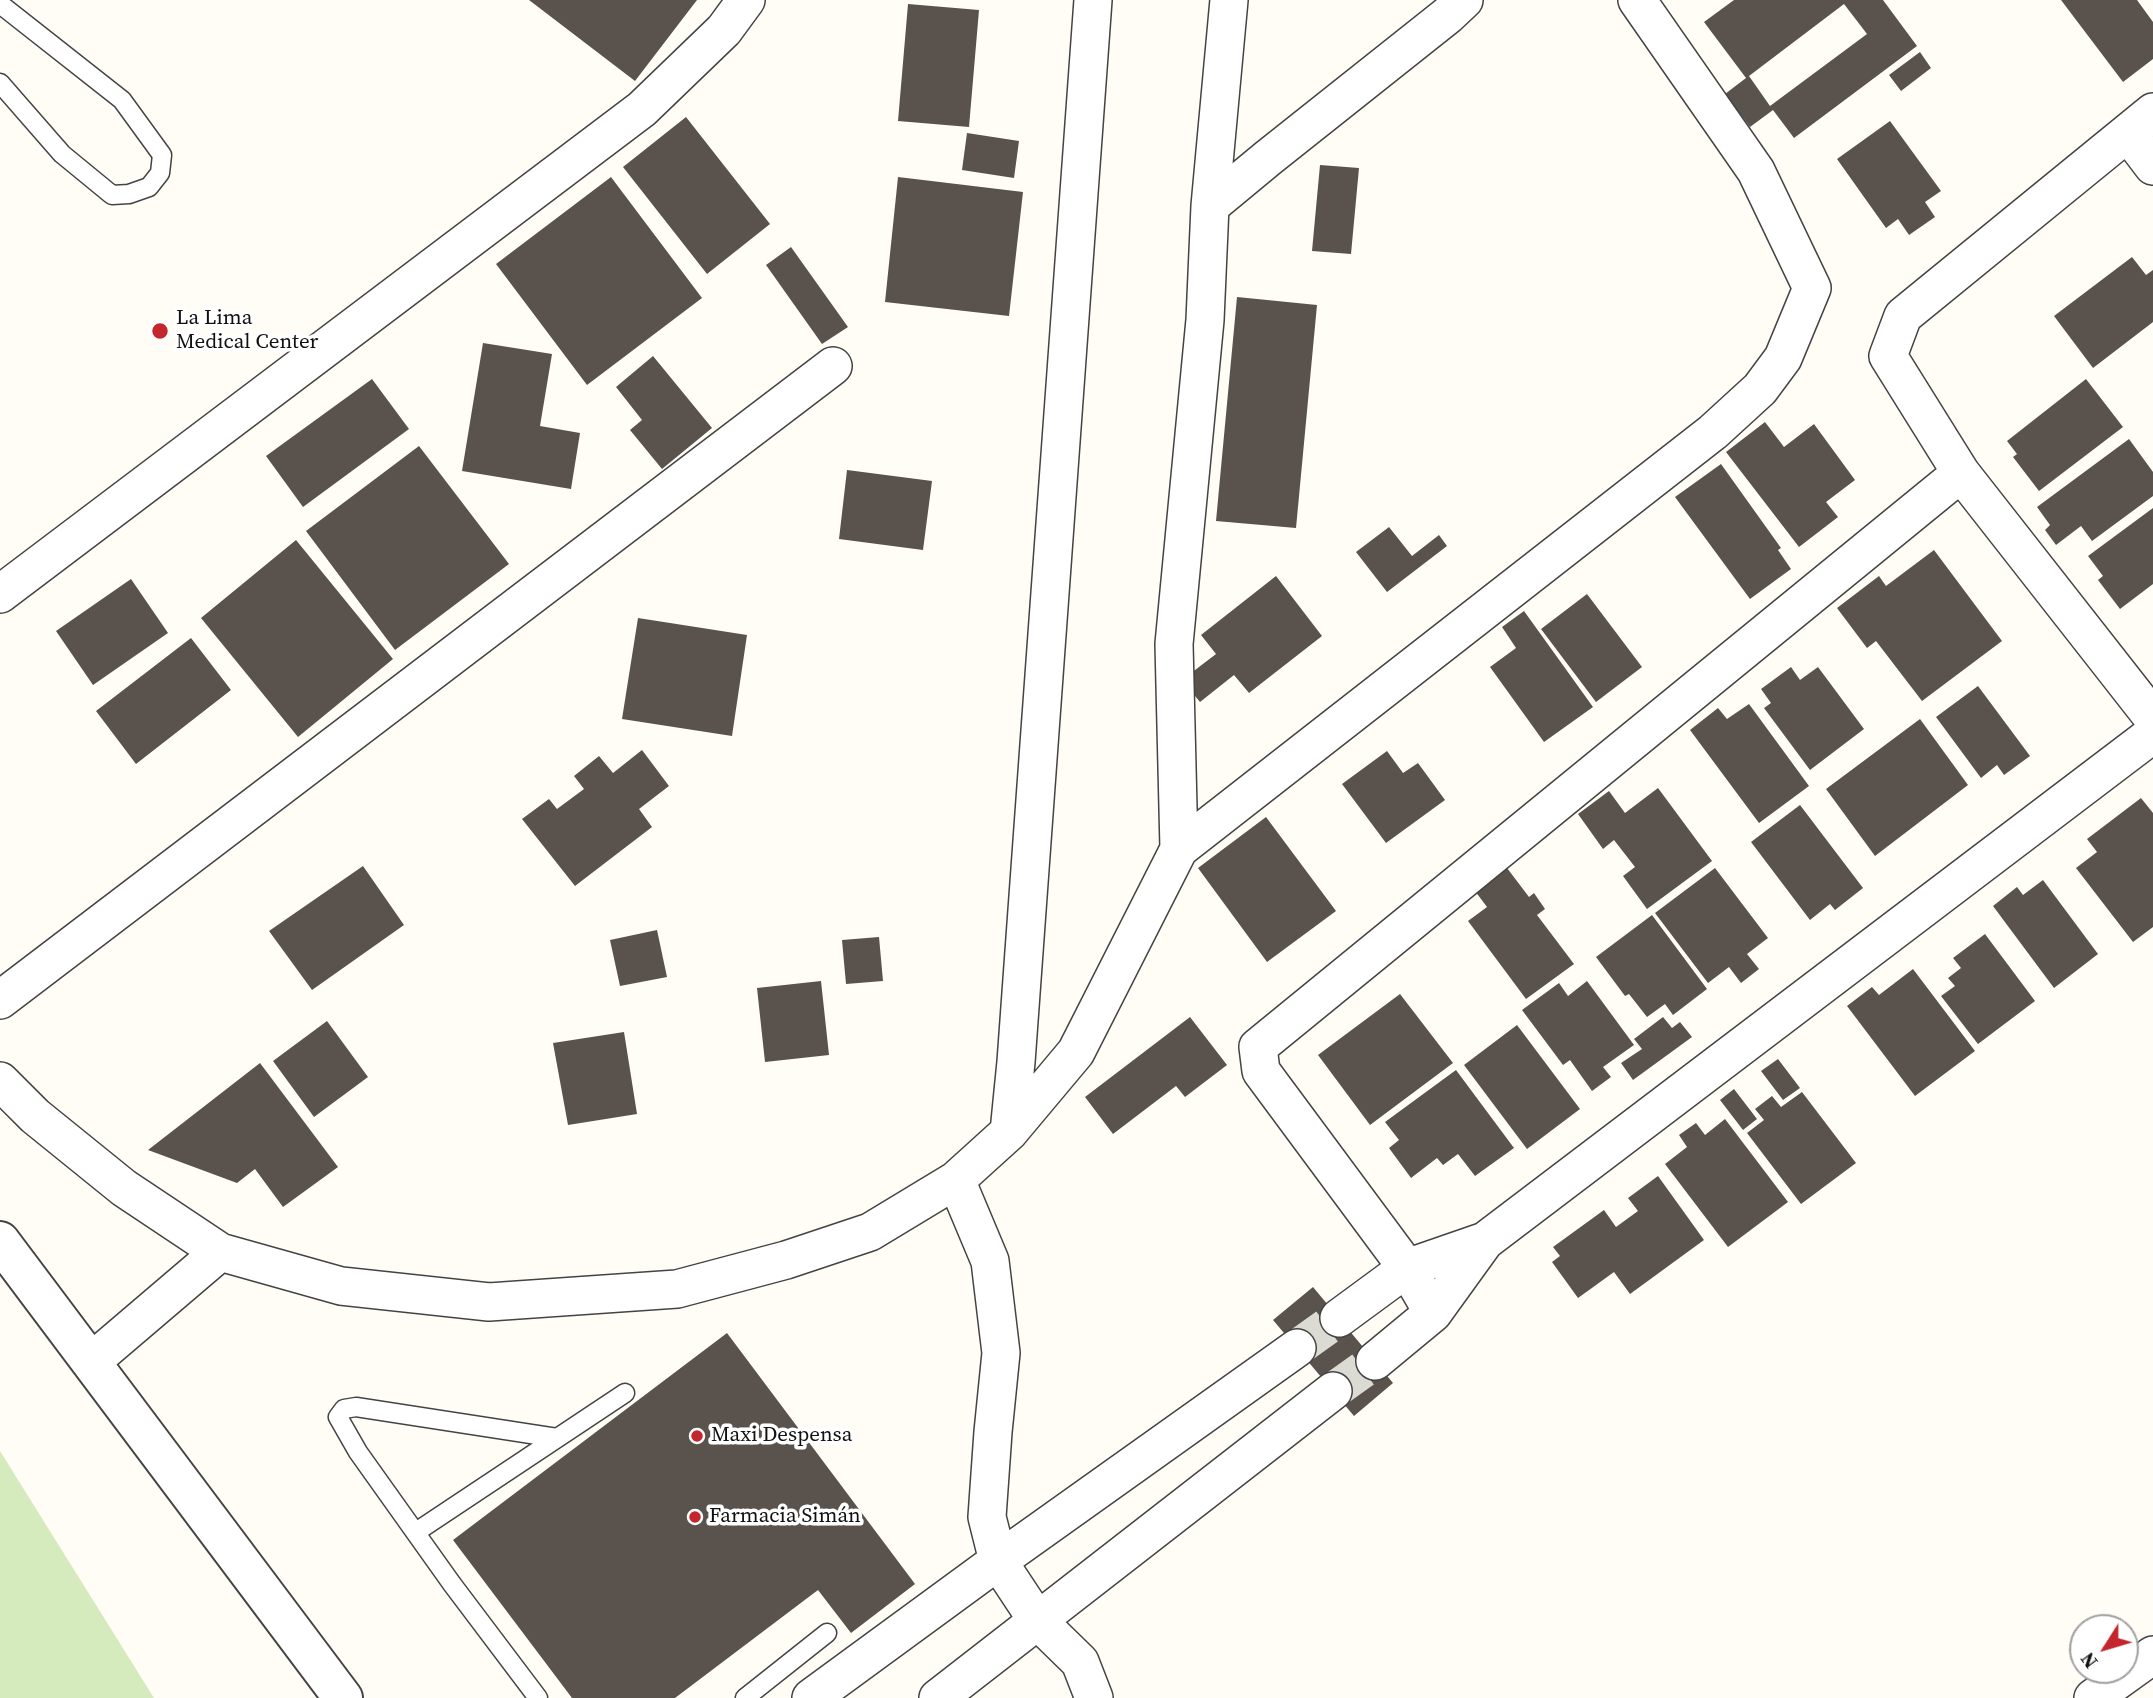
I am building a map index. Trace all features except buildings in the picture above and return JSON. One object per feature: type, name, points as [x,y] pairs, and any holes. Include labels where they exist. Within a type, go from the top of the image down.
[{"type":"street","points":[[0,594],[642,109],[724,30],[747,0]]},
{"type":"street","points":[[1009,1132],[1093,0]]},
{"type":"street","points":[[1179,849],[1174,644],[1205,320],[1210,206],[1229,0]]},
{"type":"street","points":[[1210,206],[1464,0]]},
{"type":"street","points":[[0,1081],[35,1116],[124,1188],[220,1252],[341,1286],[489,1302],[677,1289],[786,1260],[870,1232],[956,1180],[1009,1132],[1076,1052],[1179,849],[1713,432],[1760,389],[1783,358],[1811,288],[1756,171],[1637,0]]},
{"type":"street","points":[[2153,166],[2141,123],[1903,316],[1888,356],[1961,473],[2153,718]]},
{"type":"street","points":[[0,1000],[832,366]]},
{"type":"street","points":[[1433,1313],[1407,1268],[1261,1071],[1258,1047],[1961,473]]},
{"type":"street","points":[[1375,1361],[1433,1313],[1485,1241],[2153,734]]},
{"type":"street","points":[[956,1180],[990,1261],[1001,1353],[987,1517],[998,1561],[1037,1620],[1080,1662],[1094,1698]]},
{"type":"street","points":[[0,1241],[343,1698]]},
{"type":"street","points":[[1339,1318],[1407,1268],[1485,1241]]},
{"type":"street","points":[[91,1362],[220,1252]]},
{"type":"street","points":[[811,1698],[1284,1357],[1319,1402],[938,1698]]},
{"type":"street","points":[[1209,1411],[1245,1460]]},
{"type":"street","points":[[2093,1698],[2153,1655]]},
{"type":"lane","points":[[0,4],[122,100],[162,155],[160,173],[149,187],[130,194],[112,195],[62,154],[0,83]]},
{"type":"lane","points":[[416,1532],[625,1393]]},
{"type":"lane","points":[[538,1698],[358,1452],[338,1417],[344,1409],[356,1408],[557,1438]]},
{"type":"lane","points":[[745,1698],[827,1633]]},
{"type":"green space","points":[[0,1451],[154,1698],[0,1698]]},
{"type":"tunnel","points":[[1297,1348],[1339,1318]]},
{"type":"tunnel","points":[[1333,1391],[1375,1361]]},
{"type":"place","name":"La Lima Medical Center","points":[[160,331]]},
{"type":"place","name":"Maxi Despensa","points":[[697,1436]]},
{"type":"place","name":"Farmacia Simán","points":[[695,1517]]}]
